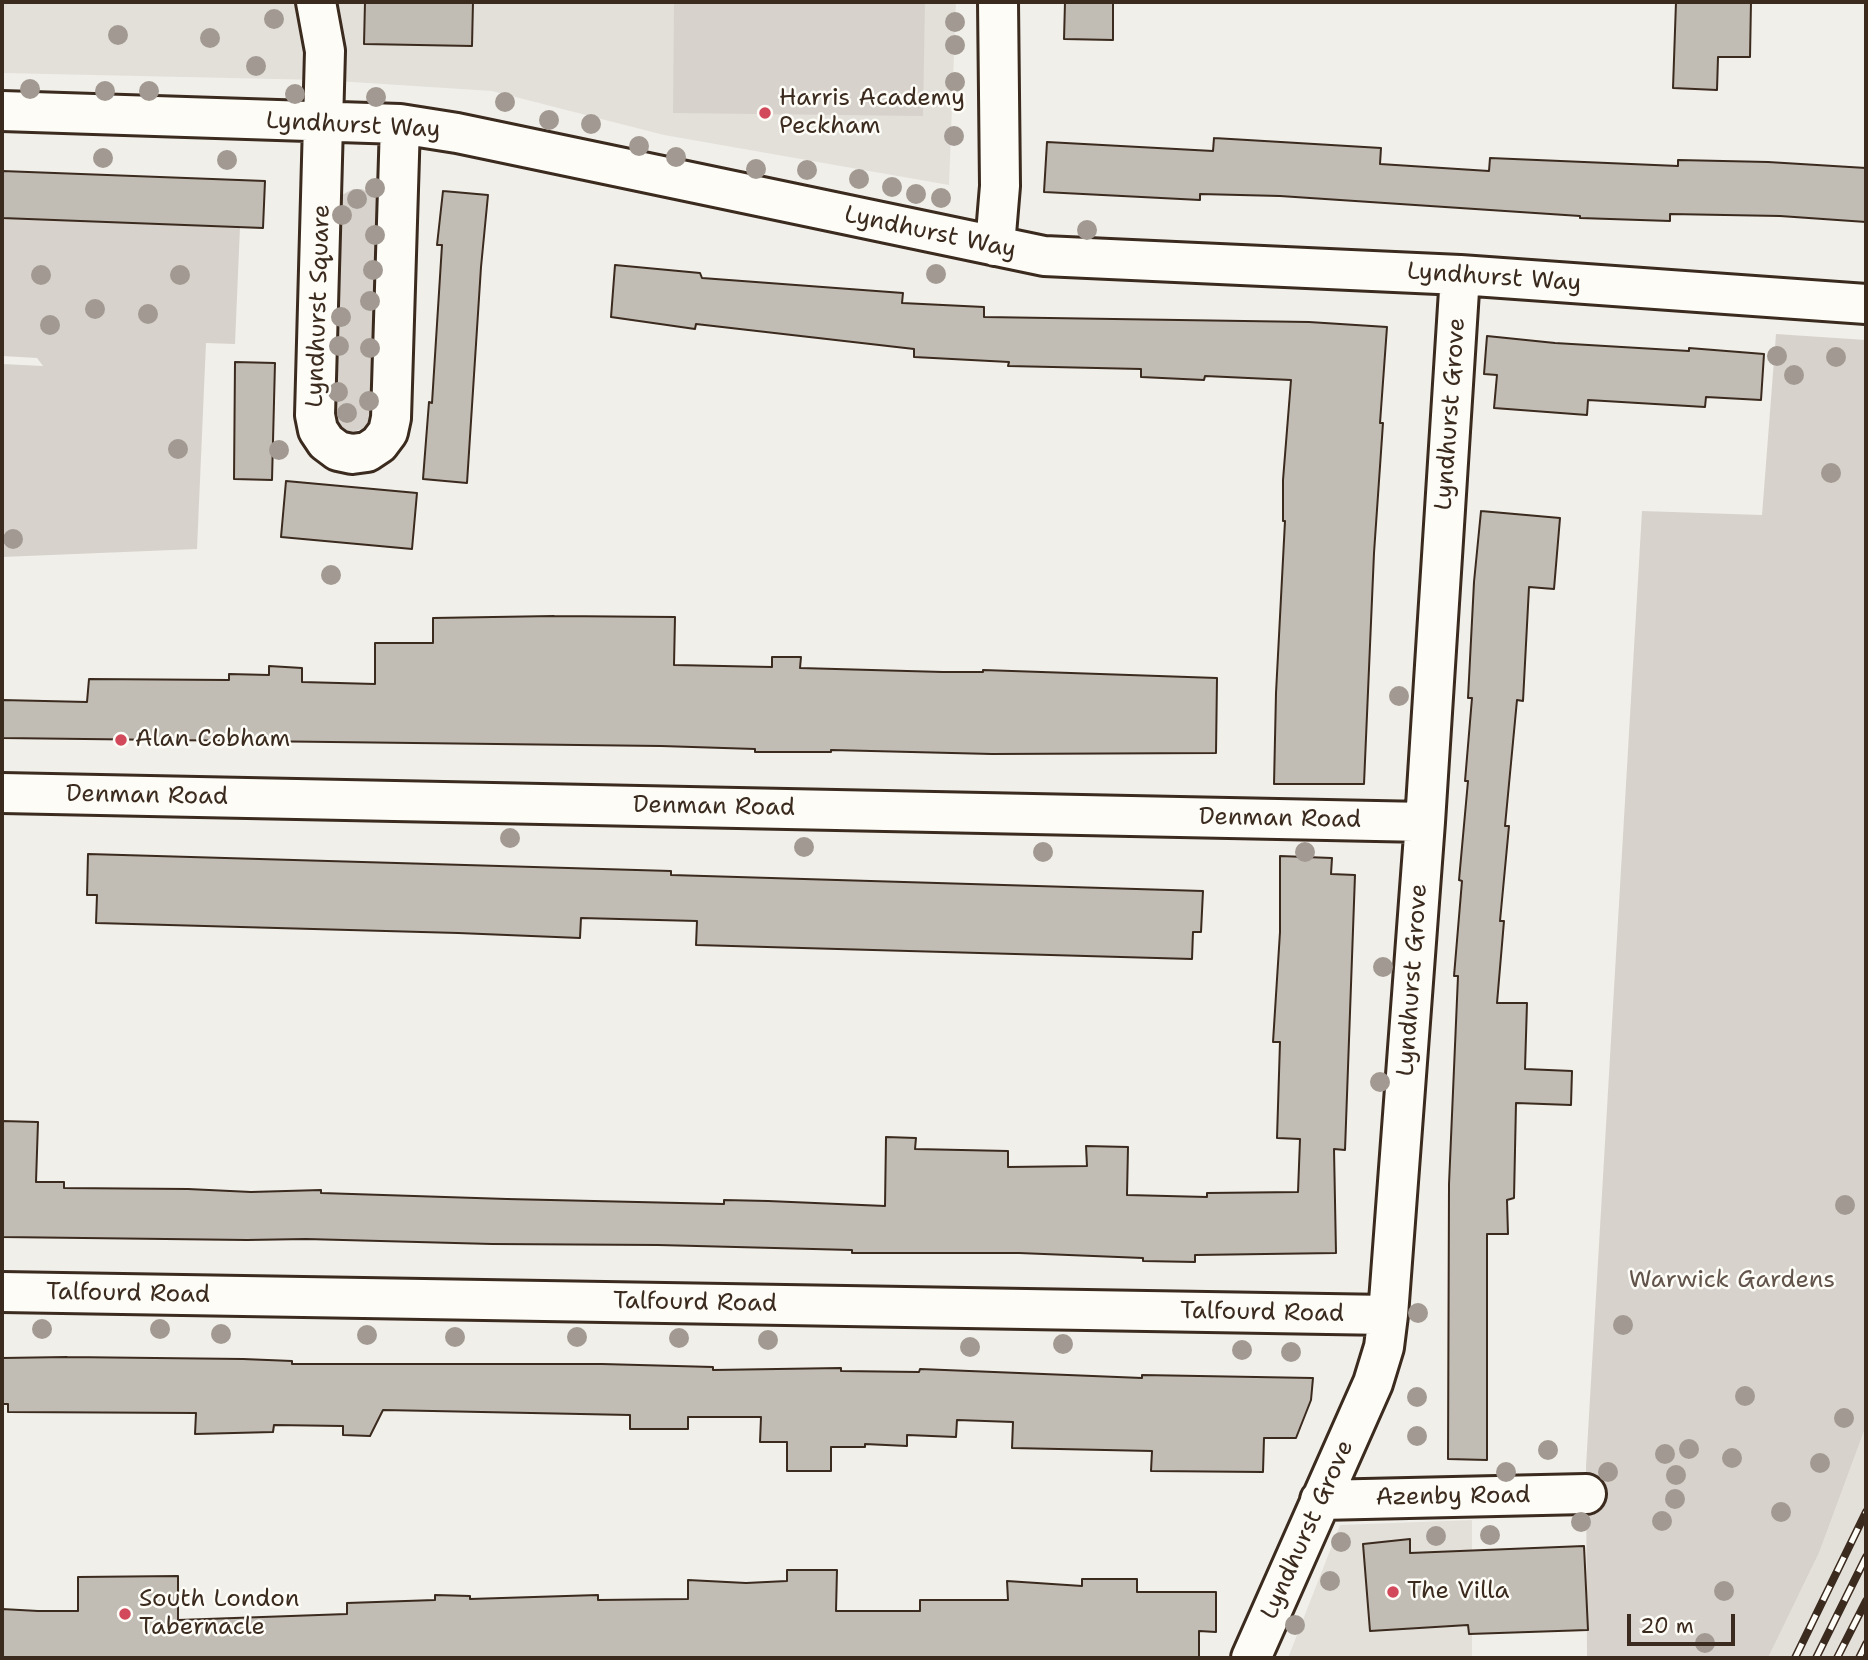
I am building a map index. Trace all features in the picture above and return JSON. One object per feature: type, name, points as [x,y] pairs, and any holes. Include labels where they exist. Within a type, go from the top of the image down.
[{"type":"street","name":"Lyndhurst Square","points":[[316,2],[325,51],[315,415],[318,430],[326,442],[338,451],[352,454],[367,452],[379,444],[388,432],[391,418],[400,124]]},
{"type":"street","points":[[995,246],[1000,186],[998,2]]},
{"type":"street","name":"Lyndhurst Way","points":[[2,111],[400,124],[457,133],[1044,256],[1460,275],[1866,304]]},
{"type":"street","name":"Lyndhurst Grove","points":[[1251,1658],[1373,1383],[1384,1347],[1425,822],[1460,275]]},
{"type":"street","name":"Denman Road","points":[[2,793],[1425,822]]},
{"type":"street","name":"Talfourd Road","points":[[2,1292],[1388,1315]]},
{"type":"street","name":"Azenby Road","points":[[1320,1500],[1586,1494]]},
{"type":"shaded area","name":"Harris Academy Peckham","points":[[2,2],[956,2],[949,185],[664,135],[492,91],[321,80],[2,73]]},
{"type":"shaded area","points":[[1866,1426],[1866,1658],[1768,1658],[1819,1553]]},
{"type":"shaded area","name":"The Villa","points":[[1472,1520],[1472,1658],[1288,1658],[1340,1525]]},
{"type":"green space","points":[[674,2],[925,2],[923,116],[673,113]]},
{"type":"green space","points":[[353,189],[362,189],[381,198],[373,419],[367,427],[350,433],[341,431],[329,418],[340,196]]},
{"type":"green space","points":[[2,218],[240,227],[235,344],[206,343],[197,549],[2,557],[2,364],[43,366],[37,358],[2,356]]},
{"type":"green space","name":"Warwick Gardens","points":[[1776,334],[1866,340],[1866,1426],[1819,1553],[1768,1658],[1587,1658],[1586,1466],[1642,511],[1762,515]]},
{"type":"building","points":[[365,2],[473,2],[472,46],[364,44]]},
{"type":"building","points":[[1065,2],[1113,2],[1113,40],[1064,39]]},
{"type":"building","points":[[1676,2],[1751,2],[1750,57],[1718,57],[1717,90],[1673,88]]},
{"type":"building","points":[[1214,138],[1381,148],[1380,164],[1489,171],[1490,158],[1678,166],[1678,160],[1768,162],[1866,168],[1866,222],[1780,216],[1670,214],[1670,221],[1580,218],[1280,196],[1200,194],[1200,200],[1044,192],[1047,142],[1213,151]]},
{"type":"building","points":[[2,171],[265,181],[263,228],[2,218]]},
{"type":"building","points":[[443,191],[488,195],[467,483],[423,479],[429,402],[432,403],[442,245],[437,245]]},
{"type":"building","points":[[615,265],[700,273],[702,278],[903,293],[902,303],[984,307],[984,317],[1309,322],[1387,327],[1380,423],[1383,423],[1374,553],[1364,784],[1274,784],[1285,521],[1283,480],[1291,380],[1205,376],[1204,380],[1141,377],[1141,369],[1008,366],[1009,362],[914,357],[914,349],[696,324],[695,329],[611,317]]},
{"type":"building","points":[[1487,336],[1555,343],[1764,354],[1761,400],[1706,397],[1705,407],[1588,400],[1587,415],[1494,408],[1497,375],[1484,374]]},
{"type":"building","points":[[235,362],[275,363],[272,480],[234,479]]},
{"type":"building","points":[[286,481],[417,493],[412,549],[281,537]]},
{"type":"building","points":[[1481,511],[1560,518],[1554,589],[1529,587],[1523,701],[1517,700],[1505,826],[1509,826],[1500,921],[1504,921],[1497,1003],[1527,1003],[1525,1069],[1572,1071],[1571,1105],[1516,1103],[1514,1198],[1507,1200],[1508,1234],[1487,1234],[1487,1460],[1448,1459],[1449,1184],[1458,976],[1454,976],[1468,781],[1465,781],[1472,698],[1468,698],[1474,582]]},
{"type":"building","points":[[675,617],[674,665],[772,667],[772,657],[801,657],[800,668],[943,672],[983,670],[1217,678],[1216,753],[992,754],[831,750],[755,752],[755,749],[661,746],[2,738],[2,700],[87,702],[89,679],[229,680],[229,674],[269,675],[269,666],[302,668],[302,682],[375,684],[375,643],[433,643],[433,618]]},
{"type":"building","points":[[88,854],[671,871],[671,875],[1203,891],[1201,932],[1193,932],[1192,959],[696,945],[697,921],[581,918],[580,938],[96,923],[97,895],[87,895]]},
{"type":"building","points":[[1280,856],[1332,858],[1331,874],[1355,875],[1345,1150],[1334,1149],[1336,1253],[1195,1255],[1195,1262],[1019,1253],[852,1253],[852,1250],[658,1245],[2,1237],[2,1121],[38,1122],[36,1182],[64,1182],[64,1188],[251,1192],[321,1190],[321,1193],[507,1199],[724,1204],[724,1200],[885,1206],[886,1137],[916,1138],[915,1149],[1008,1151],[1008,1167],[1087,1166],[1086,1146],[1128,1147],[1127,1195],[1207,1197],[1207,1193],[1298,1192],[1300,1139],[1277,1138],[1280,1042],[1273,1042],[1280,932]]},
{"type":"building","points":[[2,1358],[243,1359],[292,1361],[292,1364],[602,1364],[713,1367],[713,1370],[841,1368],[841,1371],[919,1372],[920,1369],[1142,1378],[1142,1375],[1313,1378],[1311,1400],[1296,1438],[1264,1438],[1263,1472],[1151,1471],[1152,1451],[1012,1448],[1013,1422],[957,1420],[956,1437],[907,1435],[907,1446],[865,1444],[865,1447],[831,1447],[831,1471],[787,1471],[787,1442],[760,1442],[761,1417],[688,1417],[688,1429],[630,1429],[630,1415],[383,1410],[370,1436],[343,1435],[343,1426],[274,1425],[273,1432],[195,1434],[196,1413],[8,1412],[8,1404],[2,1404]]},
{"type":"building","points":[[1410,1539],[1410,1553],[1584,1546],[1588,1630],[1469,1634],[1468,1625],[1370,1631],[1363,1544]]},
{"type":"building","points":[[787,1570],[837,1570],[836,1611],[920,1611],[920,1600],[1008,1600],[1007,1581],[1082,1586],[1082,1579],[1137,1579],[1137,1592],[1216,1592],[1216,1632],[1199,1631],[1199,1657],[2,1658],[2,1609],[78,1611],[78,1577],[178,1576],[178,1620],[347,1614],[347,1603],[435,1600],[435,1595],[470,1596],[470,1599],[598,1595],[598,1600],[688,1599],[688,1580],[746,1583],[787,1581]]},
{"type":"railway","points":[[1795,1658],[1866,1512]]},
{"type":"railway","points":[[1816,1658],[1866,1557]]},
{"type":"railway","points":[[1837,1658],[1866,1601]]},
{"type":"railway","points":[[1859,1658],[1866,1644]]},
{"type":"place","name":"Harris Academy Peckham","points":[[765,113]]},
{"type":"place","name":"Alan Cobham","points":[[121,740]]},
{"type":"place","name":"The Villa","points":[[1393,1592]]},
{"type":"place","name":"South London Tabernacle","points":[[125,1614]]}]
